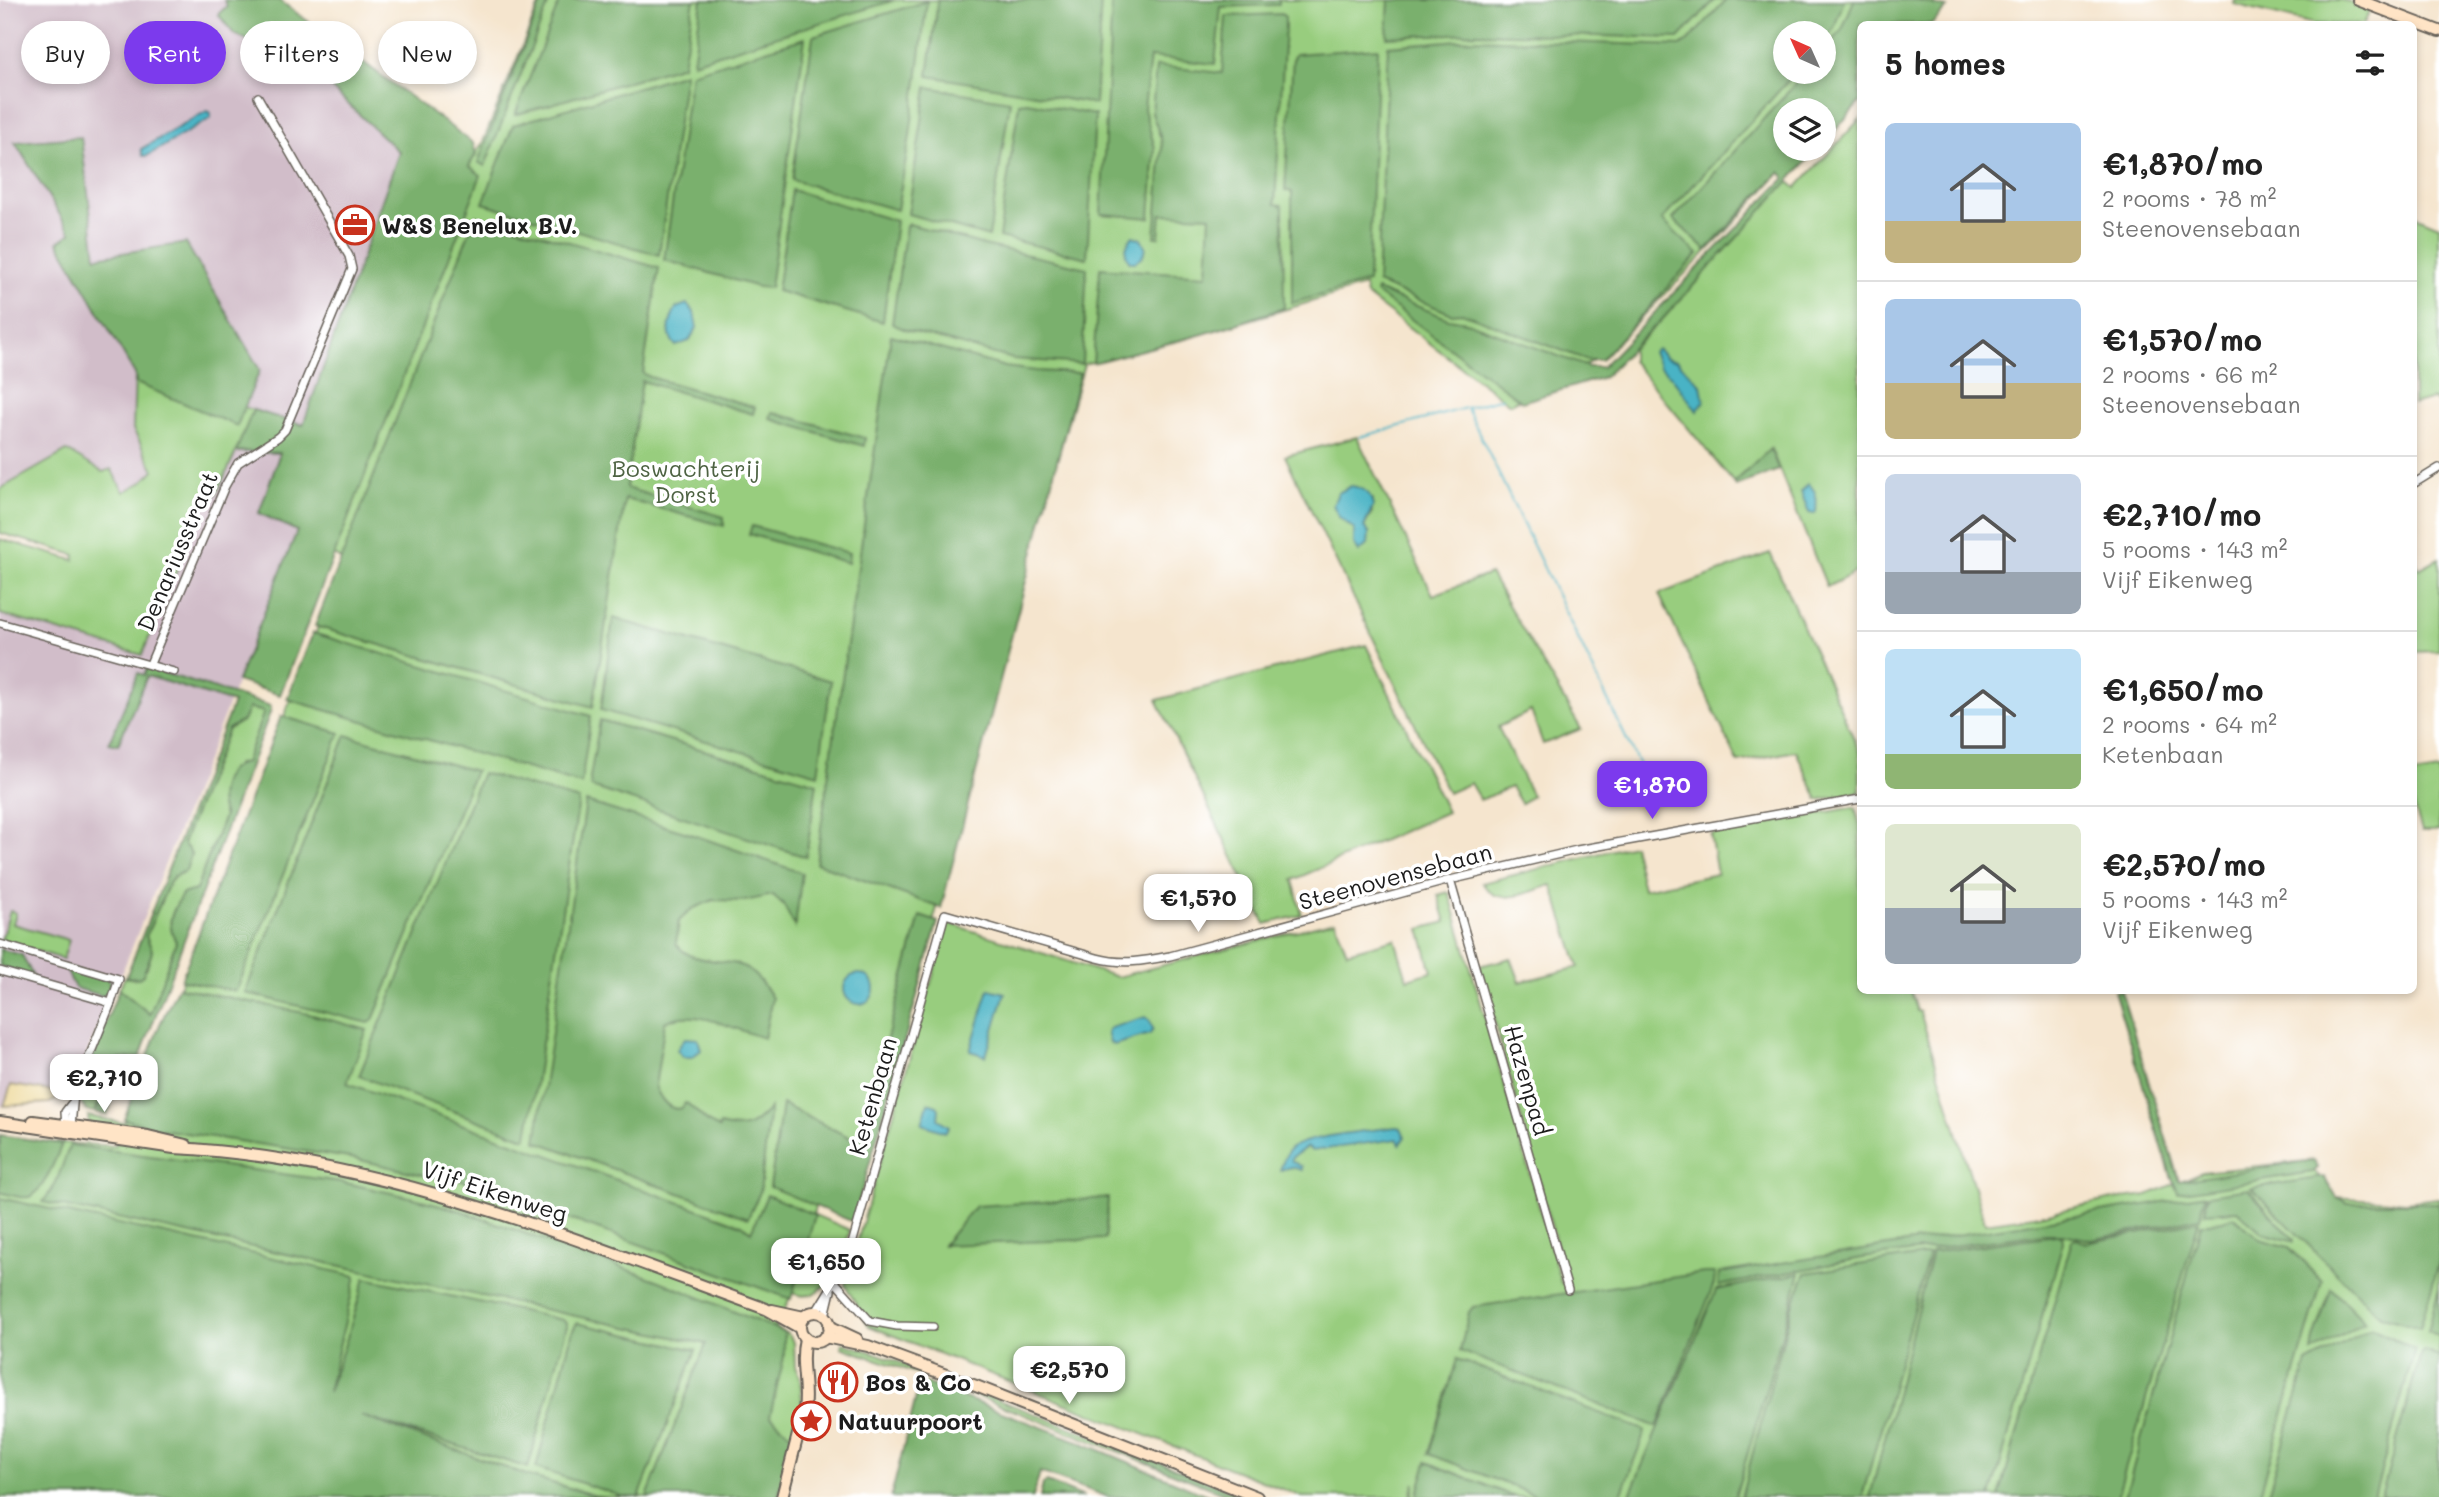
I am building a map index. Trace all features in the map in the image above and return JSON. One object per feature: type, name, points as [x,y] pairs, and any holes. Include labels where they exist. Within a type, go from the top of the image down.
[{"type":"main road","points":[[2358,0],[2413,21]]},
{"type":"main road","points":[[2417,23],[2439,31]]},
{"type":"main road","name":"Vijf Eikenweg","points":[[0,1121],[68,1128],[174,1148],[320,1166],[416,1187],[530,1224],[868,1346],[1256,1497]]},
{"type":"main road","name":"Ketenbaan","points":[[782,1497],[806,1399],[801,1354],[815,1327]]},
{"type":"street","name":"Denariusstraat","points":[[150,664],[225,486],[238,463],[278,438],[285,430],[352,269],[349,256],[258,97]]},
{"type":"street","points":[[2417,482],[2439,468]]},
{"type":"street","name":"Denariusstraat","points":[[0,623],[174,672]]},
{"type":"street","name":"Steenovensebaan","points":[[945,914],[1114,963],[1131,963],[1170,956],[1450,880],[1628,839],[1857,800]]},
{"type":"street","name":"Hazenpad","points":[[1450,880],[1568,1290]]},
{"type":"street","name":"Ketenbaan","points":[[815,1327],[847,1262],[945,914]]},
{"type":"street","points":[[0,944],[119,979],[71,1104],[68,1128]]},
{"type":"street","points":[[0,971],[111,1003]]},
{"type":"street","points":[[834,1285],[870,1321],[897,1326],[933,1327]]},
{"type":"shaded area","points":[[0,0],[227,0],[254,21],[240,21],[240,84],[328,84],[399,152],[303,425],[136,374],[133,429],[155,469],[142,482],[124,492],[103,473],[67,451],[0,489]]},
{"type":"shaded area","points":[[236,451],[280,453],[297,531],[118,983],[68,1095],[49,1103],[0,1106],[0,614],[142,655],[201,511],[217,493]]},
{"type":"green space","points":[[224,0],[279,0],[307,21],[240,21],[240,37],[234,34],[218,14],[227,6]]},
{"type":"green space","name":"Boswachterij Dorst","points":[[541,0],[1937,0],[1918,21],[1857,21],[1857,31],[1836,81],[1836,21],[1773,21],[1773,84],[1835,84],[1829,98],[1773,98],[1773,161],[1791,161],[1726,232],[1606,354],[1510,404],[1366,295],[1364,286],[1186,339],[1084,364],[977,750],[975,768],[853,1216],[820,1203],[815,1207],[800,1265],[815,1215],[850,1230],[847,1240],[832,1277],[815,1293],[804,1296],[792,1293],[776,1328],[788,1334],[794,1342],[795,1367],[800,1377],[802,1401],[783,1497],[0,1497],[0,1139],[115,1146],[121,1130],[89,1126],[88,1116],[124,1123],[210,911],[343,561],[297,531],[259,513],[280,453],[236,452],[217,493],[201,511],[142,655],[0,614],[0,539],[74,560],[75,555],[0,533],[0,489],[67,451],[103,472],[111,469],[124,492],[142,482],[154,470],[133,429],[135,374],[303,425],[483,142]]},
{"type":"green space","points":[[542,0],[550,0],[485,166],[478,162]]},
{"type":"green space","points":[[560,0],[694,0],[683,65],[515,115]]},
{"type":"green space","points":[[702,0],[895,0],[693,62]]},
{"type":"green space","points":[[938,0],[1101,0],[1095,104],[928,76]]},
{"type":"green space","points":[[1112,0],[1279,0],[1279,5],[1221,7],[1215,64],[1150,57],[1144,109],[1155,148],[1150,218],[1101,214]]},
{"type":"green space","points":[[1389,0],[1715,0],[1679,38],[1474,33],[1387,37]]},
{"type":"green space","points":[[1726,0],[1844,0],[1836,22],[1773,21],[1773,84],[1785,84],[1662,220],[1698,254],[1601,360],[1587,360],[1462,313],[1452,314],[1377,283],[1388,46],[1472,39],[1680,46],[1688,41]]},
{"type":"green space","points":[[1854,0],[1914,0],[1947,8],[1935,21],[1857,21],[1857,105],[1836,129],[1836,98],[1782,98],[1795,84],[1836,84],[1836,37],[1842,30]]},
{"type":"green space","points":[[2235,0],[2342,0],[2370,10],[2365,21],[2302,21],[2234,4]]},
{"type":"green space","points":[[927,1],[910,136],[897,210],[792,180],[813,36]]},
{"type":"green space","points":[[1282,14],[1285,17],[1285,27],[1275,204],[1282,205],[1283,208],[1284,308],[1203,334],[1093,363],[1100,268],[1207,275],[1210,216],[1161,214],[1159,237],[1155,237],[1162,147],[1152,113],[1156,66],[1222,73],[1226,16]]},
{"type":"green space","points":[[805,38],[770,288],[664,260],[691,73]]},
{"type":"green space","points":[[1378,48],[1368,282],[1292,303],[1292,192],[1285,190],[1293,58],[1295,54]]},
{"type":"green space","points":[[364,63],[378,73],[378,84],[393,84],[473,143],[476,154],[469,166],[481,175],[280,695],[237,681],[297,531],[259,513],[280,453],[236,451],[253,410],[303,425],[399,152],[327,84],[364,84]]},
{"type":"green space","points":[[685,73],[659,255],[483,203],[513,125]]},
{"type":"green space","points":[[927,87],[1010,101],[989,237],[908,214]]},
{"type":"green space","points":[[1027,102],[1095,115],[1087,258],[999,237],[1019,103]]},
{"type":"green space","points":[[1773,108],[1773,161],[1807,161],[1659,323],[1604,377],[1522,402],[1376,293],[1377,290],[1449,319],[1467,322],[1588,367],[1602,367],[1785,178],[1780,172],[1706,250],[1673,219]]},
{"type":"green space","points":[[1857,122],[1857,572],[1827,587],[1771,449],[1734,483],[1632,361],[1632,349],[1788,181],[1796,188],[1821,161],[1836,161],[1836,145]]},
{"type":"green space","points":[[81,137],[96,257],[186,243],[260,370],[237,426],[136,383],[135,374],[58,242],[71,233],[15,142]]},
{"type":"green space","points":[[792,190],[896,221],[883,322],[777,291]]},
{"type":"green space","points":[[476,215],[659,268],[643,373],[755,407],[753,414],[642,381],[626,488],[724,517],[724,526],[625,499],[593,707],[315,626]]},
{"type":"green space","points":[[2417,217],[2439,226],[2439,399],[2437,402],[2433,399],[2417,404]]},
{"type":"green space","points":[[909,224],[984,245],[1087,268],[1082,364],[1013,359],[892,324],[906,226]]},
{"type":"green space","points":[[891,335],[1005,367],[1080,373],[941,908],[816,863]]},
{"type":"green space","points":[[772,412],[865,438],[864,446],[770,419]]},
{"type":"green space","points":[[1357,437],[1433,595],[1490,574],[1581,729],[1543,744],[1531,711],[1498,727],[1532,796],[1521,803],[1511,787],[1480,800],[1470,783],[1448,793],[1285,456]],"holes":[[[1372,500],[1372,512],[1364,527],[1369,533],[1354,544],[1355,532],[1352,525]]]},
{"type":"green space","points":[[1770,449],[1779,470],[1736,486],[1734,483]]},
{"type":"green space","points":[[752,526],[849,553],[848,563],[749,534]]},
{"type":"green space","points":[[1770,553],[1857,745],[1857,793],[1818,800],[1796,751],[1738,762],[1659,594]]},
{"type":"green space","points":[[2439,558],[2439,651],[2417,652],[2417,565],[2419,569]]},
{"type":"green space","points":[[613,618],[831,681],[818,774],[601,710]]},
{"type":"green space","points":[[313,633],[591,716],[581,784],[287,699]]},
{"type":"green space","points":[[1366,645],[1447,812],[1293,880],[1302,915],[1265,924],[1157,700]]},
{"type":"green space","points":[[147,668],[271,706],[271,710],[140,1057],[96,1062],[92,1059],[119,989],[150,1014],[176,942],[171,928],[173,913],[182,894],[196,890],[224,816],[222,784],[230,770],[245,763],[264,712],[249,708],[243,721],[228,729],[183,843],[191,853],[186,871],[174,876],[169,883],[146,936],[152,950],[143,975],[139,978],[126,977],[233,703],[147,676],[118,745],[109,743],[138,673],[144,675]]},
{"type":"green space","points":[[249,707],[264,712],[245,763],[237,764],[223,789],[221,801],[224,816],[196,890],[182,894],[173,913],[171,928],[176,942],[150,1015],[119,989],[125,977],[134,979],[147,968],[152,950],[146,936],[169,883],[187,866],[191,853],[183,843],[228,729],[243,721]]},
{"type":"green space","points":[[281,716],[340,733],[237,989],[234,991],[181,980]]},
{"type":"green space","points":[[600,720],[817,783],[806,857],[591,787],[590,778]]},
{"type":"green space","points":[[346,735],[475,771],[373,1020],[369,1023],[245,993]]},
{"type":"green space","points":[[2439,771],[2439,831],[2422,831],[2417,815],[2417,774]]},
{"type":"green space","points":[[482,773],[579,800],[534,1096],[525,1138],[359,1076]]},
{"type":"green space","points":[[586,802],[691,834],[802,873],[795,927],[783,904],[773,895],[745,901],[713,900],[692,909],[679,921],[676,943],[681,949],[695,957],[743,966],[758,978],[772,998],[764,1038],[702,1018],[677,1018],[665,1022],[655,1086],[669,1106],[677,1109],[682,1108],[685,1103],[688,1104],[709,1123],[719,1128],[720,1125],[736,1128],[748,1126],[770,1108],[760,1192],[748,1218],[536,1141]]},
{"type":"green space","points":[[1855,807],[1857,994],[1912,994],[1917,1011],[1920,1012],[1985,1223],[2148,1195],[2202,1172],[2307,1161],[2333,1197],[2406,1202],[2439,1198],[2439,1497],[1412,1497],[1415,1483],[1410,1497],[1302,1497],[869,1326],[845,1285],[948,923],[1117,977],[1335,921],[1347,952],[1395,939],[1407,979],[1432,972],[1420,929],[1446,922],[1438,895],[1449,892],[1561,1283],[1567,1282],[1479,966],[1511,958],[1520,982],[1579,967],[1552,885],[1516,896],[1501,896],[1491,893],[1482,883],[1633,845],[1643,889],[1717,874],[1710,834]]},
{"type":"green space","points":[[10,911],[16,913],[13,924],[69,940],[63,959],[1,940]]},
{"type":"green space","points":[[920,916],[938,922],[853,1222],[770,1187],[782,1104],[859,1142]]},
{"type":"green space","points":[[0,949],[22,955],[33,976],[0,966]]},
{"type":"green space","points":[[64,966],[106,979],[110,982],[108,992],[103,996],[75,988]]},
{"type":"green space","points":[[178,987],[309,1014],[367,1030],[347,1083],[742,1225],[751,1232],[767,1195],[815,1215],[791,1299],[456,1178],[436,1178],[356,1159],[153,1128],[124,1119],[160,1024]]},
{"type":"green space","points":[[2115,994],[2122,994],[2179,1181],[2314,1160],[2318,1168],[2313,1172],[2178,1193]]},
{"type":"green space","points":[[126,1063],[107,1115],[95,1112],[108,1082],[102,1078],[103,1068]]},
{"type":"green space","points":[[103,1068],[102,1074],[108,1082],[95,1112],[87,1111],[77,1098],[87,1071]]},
{"type":"green space","points":[[0,1135],[62,1144],[49,1174],[39,1189],[29,1197],[0,1192]]},
{"type":"green space","points":[[70,1145],[341,1182],[414,1198],[462,1211],[657,1280],[784,1332],[784,1357],[770,1416],[793,1436],[778,1497],[647,1497],[706,1344],[43,1202],[55,1185]]},
{"type":"green space","points":[[2324,1177],[2337,1197],[2348,1203],[2439,1203],[2439,1262],[2420,1328],[2383,1317],[2376,1312],[2251,1188]]},
{"type":"green space","points":[[2248,1189],[2294,1242],[2263,1233],[2237,1211],[2205,1213],[2208,1195]]},
{"type":"green space","points":[[2206,1195],[2200,1218],[2091,1240],[2063,1234],[2043,1234],[1863,1258],[1718,1286],[1719,1273]]},
{"type":"green space","points":[[0,1198],[356,1276],[328,1392],[365,1278],[563,1320],[567,1326],[528,1468],[361,1416],[532,1477],[600,1497],[0,1497]]},
{"type":"green space","points":[[1108,1198],[1105,1239],[943,1245],[975,1206]]},
{"type":"green space","points":[[2234,1217],[2260,1239],[2289,1247],[2322,1281],[2259,1497],[2125,1497],[2201,1225]]},
{"type":"green space","points":[[2199,1221],[2117,1497],[1999,1497],[2072,1240],[2086,1243]]},
{"type":"green space","points":[[2062,1235],[2063,1242],[1991,1497],[1870,1497],[1932,1252]]},
{"type":"green space","points":[[1929,1254],[1862,1497],[1741,1497],[1792,1306],[1806,1273]]},
{"type":"green space","points":[[1715,1273],[1714,1284],[1657,1427],[1460,1351],[1469,1312],[1473,1307]]},
{"type":"green space","points":[[1800,1273],[1735,1497],[1629,1497],[1716,1290]]},
{"type":"green space","points":[[2439,1287],[2439,1337],[2428,1331]]},
{"type":"green space","points":[[2331,1288],[2365,1322],[2312,1352],[2314,1339]]},
{"type":"green space","points":[[577,1323],[696,1350],[639,1497],[624,1497],[536,1468]]},
{"type":"green space","points":[[2372,1328],[2415,1349],[2374,1497],[2267,1497],[2307,1363]]},
{"type":"green space","points":[[842,1343],[875,1353],[1119,1446],[1117,1451],[933,1379],[841,1347]]},
{"type":"green space","points":[[2424,1351],[2439,1357],[2439,1497],[2381,1497],[2421,1353]]},
{"type":"green space","points":[[1457,1359],[1644,1430],[1620,1497],[1540,1497],[1429,1454]]},
{"type":"green space","points":[[920,1381],[1078,1441],[1212,1497],[1108,1497],[1040,1472],[1033,1497],[891,1497]]},
{"type":"green space","points":[[1119,1446],[1247,1497],[1233,1497],[1117,1451]]},
{"type":"green space","points":[[1427,1462],[1515,1497],[1417,1497]]},
{"type":"green space","points":[[1047,1482],[1084,1497],[1040,1497],[1043,1484]]},
{"type":"sand","points":[[11,1085],[63,1093],[64,1096],[49,1103],[4,1106]]},
{"type":"water","points":[[207,111],[211,113],[211,118],[143,156],[141,149]]},
{"type":"water","points":[[1133,236],[1141,239],[1146,249],[1142,257],[1130,262],[1126,249]]},
{"type":"water","points":[[687,304],[694,312],[697,328],[689,341],[676,346],[670,337],[670,323],[676,308]]},
{"type":"water","points":[[1657,349],[1666,358],[1677,361],[1701,385],[1704,401],[1697,411],[1671,376],[1660,367],[1653,352]]},
{"type":"water","points":[[1808,484],[1816,496],[1816,512],[1813,514],[1809,513],[1801,492]]},
{"type":"water","points":[[1351,486],[1366,492],[1373,506],[1364,527],[1369,533],[1368,544],[1359,552],[1354,544],[1354,529],[1339,517],[1333,505],[1338,493]]},
{"type":"water","points":[[859,974],[870,978],[874,989],[870,1000],[859,1004],[848,1000],[844,989],[848,978]]},
{"type":"water","points":[[989,989],[1005,993],[986,1056],[970,1051]]},
{"type":"water","points":[[1145,1017],[1153,1029],[1150,1034],[1114,1045],[1110,1043],[1107,1032],[1110,1028]]},
{"type":"water","points":[[685,1038],[698,1039],[701,1050],[692,1057],[683,1057],[677,1050]]},
{"type":"water","points":[[928,1103],[937,1106],[938,1119],[949,1126],[945,1132],[922,1124]]},
{"type":"water","points":[[1401,1128],[1405,1137],[1400,1144],[1397,1139],[1312,1151],[1307,1147],[1291,1158],[1302,1170],[1291,1167],[1280,1170],[1289,1150],[1296,1145],[1339,1134]]},
{"type":"waterway","points":[[1360,437],[1502,398]]},
{"type":"waterway","points":[[1467,408],[1652,792]]},
{"type":"place","name":"W&S Benelux B.V.","points":[[355,225]]},
{"type":"place","name":"Bos & Co","points":[[838,1382]]},
{"type":"place","name":"Natuurpoort","points":[[811,1421]]}]
